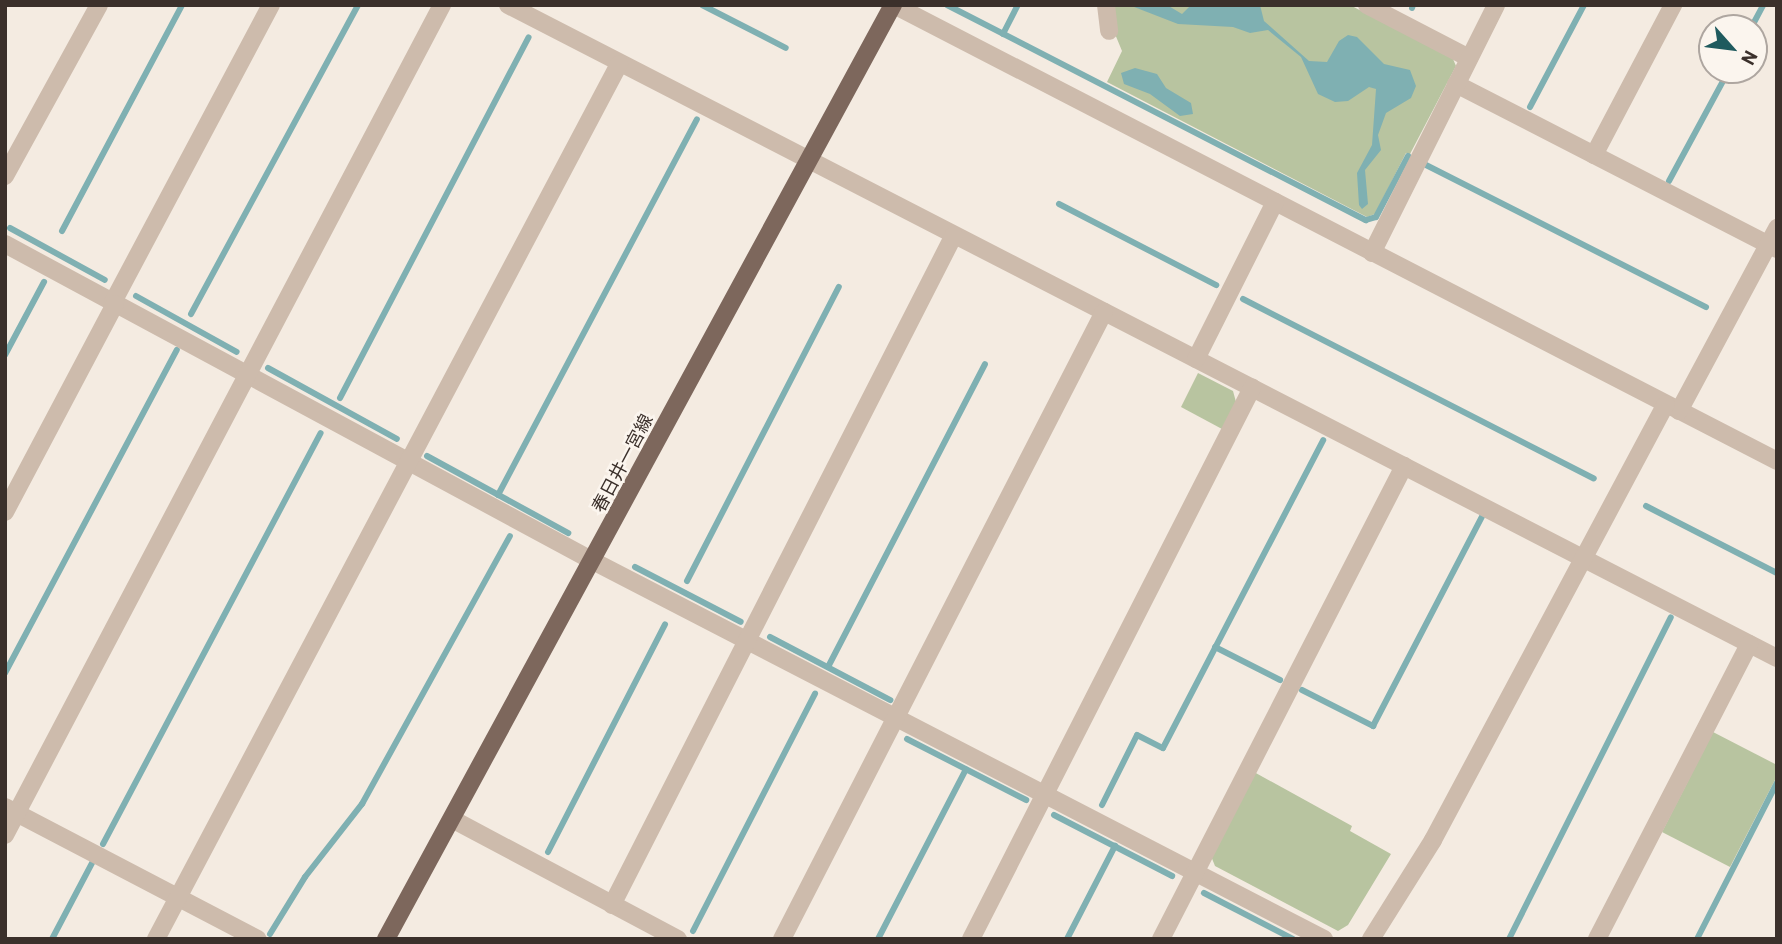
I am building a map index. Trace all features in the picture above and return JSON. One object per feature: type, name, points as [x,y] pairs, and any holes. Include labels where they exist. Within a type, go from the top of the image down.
[{"type":"main road","name":"春日井一宮線","points":[[386,939],[893,5]]},
{"type":"street","points":[[5,176],[99,5]]},
{"type":"street","points":[[5,512],[271,5]]},
{"type":"street","points":[[5,835],[11,810],[247,374],[442,5]]},
{"type":"street","points":[[508,5],[1777,658]]},
{"type":"street","points":[[893,5],[1777,461]]},
{"type":"street","points":[[1106,5],[1108,31]]},
{"type":"street","points":[[1367,5],[1469,58]]},
{"type":"street","points":[[1372,253],[1496,5]]},
{"type":"street","points":[[1594,155],[1673,5]]},
{"type":"street","points":[[156,939],[406,459],[619,64]]},
{"type":"street","points":[[1456,84],[1772,247]]},
{"type":"street","points":[[1196,359],[1275,202]]},
{"type":"street","points":[[1371,939],[1433,840],[1584,558],[1772,247],[1777,228]]},
{"type":"street","points":[[612,905],[954,234]]},
{"type":"street","points":[[5,244],[593,561],[1324,939]]},
{"type":"street","points":[[782,939],[1104,312]]},
{"type":"street","points":[[971,939],[1252,388]]},
{"type":"street","points":[[1161,939],[1404,466]]},
{"type":"street","points":[[1597,939],[1749,644]]},
{"type":"street","points":[[11,810],[258,939]]},
{"type":"street","points":[[452,819],[678,939]]},
{"type":"green space","points":[[1114,5],[1350,5],[1453,59],[1456,66],[1375,214],[1367,217],[1107,82],[1122,51],[1115,34]]},
{"type":"green space","points":[[1198,373],[1233,391],[1236,402],[1222,429],[1181,407]]},
{"type":"green space","points":[[1713,732],[1777,765],[1777,776],[1730,867],[1662,832]]},
{"type":"green space","points":[[1254,772],[1352,826],[1350,831],[1391,854],[1348,925],[1338,931],[1215,866],[1211,856]]},
{"type":"water","points":[[1129,5],[1167,5],[1182,14],[1191,5],[1260,5],[1264,21],[1309,61],[1327,62],[1339,41],[1348,35],[1357,37],[1384,64],[1410,70],[1416,86],[1411,98],[1386,113],[1378,135],[1381,150],[1365,170],[1368,204],[1362,209],[1359,205],[1357,173],[1372,145],[1376,89],[1369,87],[1348,101],[1335,102],[1318,94],[1301,57],[1268,30],[1250,33],[1233,27],[1178,24]]},
{"type":"water","points":[[1135,68],[1157,74],[1166,88],[1191,103],[1193,114],[1180,116],[1150,94],[1124,84],[1121,73]]},
{"type":"waterway","points":[[62,231],[182,5]]},
{"type":"waterway","points":[[191,314],[358,5]]},
{"type":"waterway","points":[[702,5],[786,48]]},
{"type":"waterway","points":[[947,5],[1366,220],[1376,217],[1408,156]]},
{"type":"waterway","points":[[1003,34],[1018,5]]},
{"type":"waterway","points":[[1530,107],[1584,5]]},
{"type":"waterway","points":[[1758,14],[1763,5]]},
{"type":"waterway","points":[[340,398],[529,37]]},
{"type":"waterway","points":[[1669,181],[1721,84]]},
{"type":"waterway","points":[[498,495],[697,119]]},
{"type":"waterway","points":[[1426,165],[1706,307]]},
{"type":"waterway","points":[[1059,204],[1216,285]]},
{"type":"waterway","points":[[10,228],[105,280]]},
{"type":"waterway","points":[[5,355],[44,282]]},
{"type":"waterway","points":[[687,581],[839,287]]},
{"type":"waterway","points":[[136,296],[237,352]]},
{"type":"waterway","points":[[1243,299],[1594,479]]},
{"type":"waterway","points":[[5,673],[177,350]]},
{"type":"waterway","points":[[828,667],[985,364]]},
{"type":"waterway","points":[[268,368],[397,439]]},
{"type":"waterway","points":[[103,844],[321,433]]},
{"type":"waterway","points":[[1102,805],[1137,735],[1163,748],[1323,440]]},
{"type":"waterway","points":[[427,456],[568,533]]},
{"type":"waterway","points":[[1646,506],[1777,573]]},
{"type":"waterway","points":[[1302,690],[1373,726],[1482,517]]},
{"type":"waterway","points":[[270,934],[305,877],[362,804],[510,536]]},
{"type":"waterway","points":[[635,567],[741,622]]},
{"type":"waterway","points":[[1509,939],[1671,617]]},
{"type":"waterway","points":[[548,852],[665,624]]},
{"type":"waterway","points":[[770,637],[890,700]]},
{"type":"waterway","points":[[1215,647],[1280,680]]},
{"type":"waterway","points":[[693,931],[815,694]]},
{"type":"waterway","points":[[907,739],[1026,800]]},
{"type":"waterway","points":[[878,939],[966,769]]},
{"type":"waterway","points":[[1697,939],[1777,783]]},
{"type":"waterway","points":[[1054,815],[1172,876]]},
{"type":"waterway","points":[[1067,939],[1115,846]]},
{"type":"waterway","points":[[52,939],[92,863]]},
{"type":"waterway","points":[[1204,893],[1293,939]]}]
